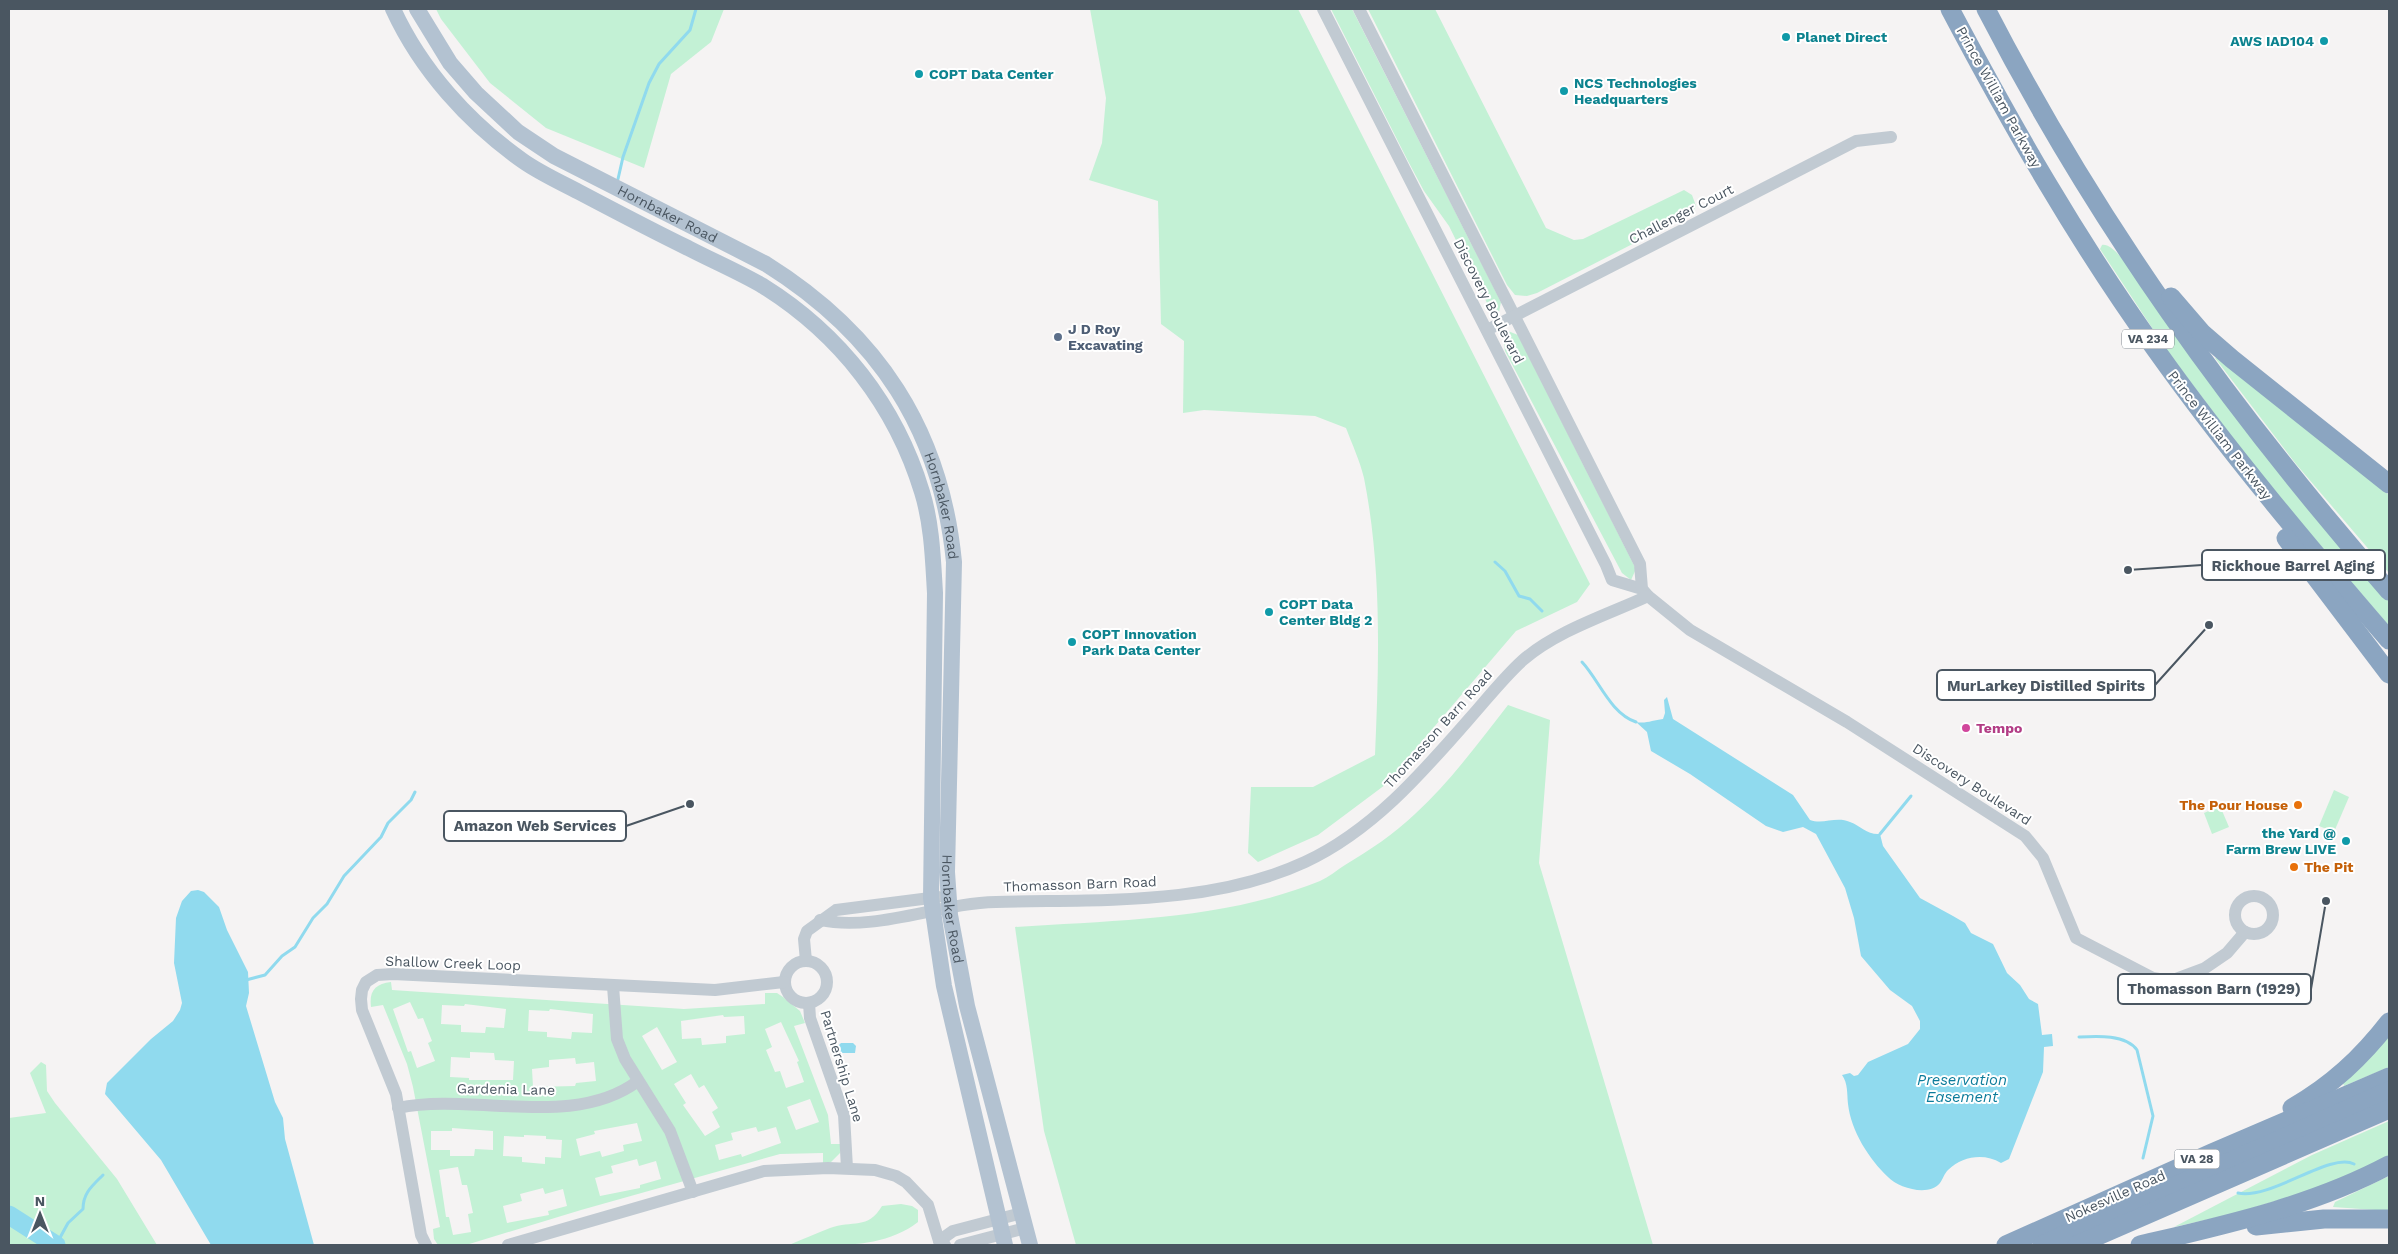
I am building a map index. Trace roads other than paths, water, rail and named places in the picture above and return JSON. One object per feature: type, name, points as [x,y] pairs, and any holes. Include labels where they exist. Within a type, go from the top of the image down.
[{"type":"highway","name":"Prince William Parkway","points":[[1950,9],[2010,121],[2074,226],[2155,348],[2206,419],[2305,542],[2389,640]]},
{"type":"highway","name":"VA 234","points":[[1986,9],[2011,57],[2098,206],[2191,346],[2295,481],[2389,591]]},
{"type":"highway","points":[[2098,206],[2182,311],[2202,333],[2262,385],[2387,481]]},
{"type":"highway","points":[[2206,419],[2276,525],[2389,674]]},
{"type":"highway","points":[[2212,1152],[2322,1090],[2362,1056],[2389,1022]]},
{"type":"highway","name":"Nokesville Road","points":[[2006,1245],[2212,1152],[2389,1077]]},
{"type":"highway","points":[[2042,1245],[2389,1091]]},
{"type":"highway","name":"VA 28","points":[[2077,1245],[2389,1109]]},
{"type":"highway","points":[[2140,1245],[2308,1201],[2350,1185],[2389,1165]]},
{"type":"highway","points":[[2168,1238],[2306,1220],[2346,1218],[2389,1219]]},
{"type":"main road","name":"Hornbaker Road","points":[[393,9],[429,70],[458,104],[500,144],[526,163],[561,182],[764,287],[818,328],[842,349],[860,370],[886,409],[904,443],[923,494],[932,548],[935,593],[932,905],[944,986],[1002,1233]]},
{"type":"main road","name":"Hornbaker Road","points":[[417,9],[450,63],[476,93],[518,132],[554,156],[709,234],[766,264],[796,283],[821,302],[854,334],[875,358],[898,390],[913,416],[935,467],[950,527],[954,562],[949,903],[967,1006],[1030,1245]]},
{"type":"main road","points":[[698,253],[709,234]]},
{"type":"street","name":"Discovery Boulevard","points":[[1323,9],[1612,580],[1645,592],[1690,630],[1839,717],[2025,836],[2043,858],[2072,932],[2084,944],[2153,978],[2170,980],[2189,975],[2212,964],[2230,950],[2245,932]]},
{"type":"street","name":"Discovery Boulevard","points":[[1359,9],[1516,315],[1640,564],[1645,592]]},
{"type":"street","name":"Challenger Court","points":[[1487,330],[1856,141],[1891,137]]},
{"type":"street","name":"Thomasson Barn Road","points":[[932,905],[1113,898],[1214,890],[1275,874],[1306,862],[1358,830],[1397,797],[1418,777],[1511,671],[1534,651],[1551,640],[1645,592]]},
{"type":"street","points":[[806,961],[804,939],[807,931],[836,910],[932,905]]},
{"type":"street","points":[[806,961],[818,965],[826,976],[827,982],[823,995],[818,1000],[809,1003],[793,1000],[788,995],[784,982],[785,976],[793,965],[806,961]]},
{"type":"street","name":"Shallow Creek Loop","points":[[426,1245],[421,1235],[396,1094],[362,1010],[362,990],[366,982],[377,975],[715,990],[784,982]]},
{"type":"street","points":[[612,986],[617,1039],[638,1081],[670,1131],[693,1192]]},
{"type":"street","name":"Partnership Lane","points":[[809,1003],[810,1018],[844,1115],[847,1168]]},
{"type":"street","name":"Gardenia Lane","points":[[398,1108],[417,1104],[468,1103],[516,1107],[572,1105],[615,1095],[638,1081]]},
{"type":"street","points":[[508,1245],[764,1171],[847,1168],[875,1170],[896,1176],[906,1182],[928,1204],[942,1243],[953,1231],[1002,1233]]},
{"type":"street","points":[[960,1245],[1002,1233],[1024,1220]]},
{"type":"water","name":"Preservation Easement","points":[[1667,697],[1673,719],[1793,795],[1810,820],[1820,822],[1845,820],[1868,832],[1880,834],[1883,846],[1920,898],[1965,923],[1971,933],[1993,944],[2007,973],[2020,985],[2029,999],[2038,1004],[2042,1035],[2052,1034],[2053,1046],[2044,1047],[2043,1072],[2009,1159],[2001,1163],[1981,1157],[1967,1159],[1954,1165],[1945,1173],[1940,1183],[1929,1190],[1899,1185],[1874,1162],[1862,1144],[1853,1124],[1846,1085],[1842,1075],[1850,1073],[1854,1076],[1858,1075],[1868,1062],[1908,1044],[1920,1029],[1920,1021],[1912,1006],[1890,990],[1861,956],[1854,918],[1845,888],[1816,834],[1803,827],[1783,832],[1766,826],[1690,774],[1651,751],[1647,732],[1636,722],[1663,719],[1665,713],[1664,700]]},
{"type":"water","points":[[198,890],[204,892],[219,907],[227,930],[248,972],[249,993],[246,1006],[275,1102],[283,1118],[285,1139],[314,1245],[211,1245],[161,1160],[105,1094],[107,1083],[151,1039],[173,1021],[180,1010],[182,1003],[174,963],[176,918],[182,901],[191,891]]},
{"type":"water","points":[[841,1043],[853,1043],[856,1046],[855,1053],[838,1053],[836,1048]]},
{"type":"waterway","points":[[618,179],[623,157],[649,83],[659,64],[690,30],[696,9]]},
{"type":"waterway","points":[[1495,562],[1505,571],[1519,596],[1530,599],[1542,611]]},
{"type":"waterway","points":[[1582,662],[1612,704],[1627,718],[1636,722]]},
{"type":"waterway","points":[[246,980],[265,975],[282,956],[295,947],[313,918],[327,904],[344,876],[381,837],[388,823],[411,800],[415,792]]},
{"type":"waterway","points":[[1880,834],[1911,796]]},
{"type":"waterway","points":[[2079,1037],[2110,1037],[2126,1041],[2137,1050],[2153,1116],[2143,1158]]},
{"type":"waterway","points":[[2238,1193],[2267,1190],[2330,1164],[2343,1162],[2354,1164]]},
{"type":"waterway","points":[[56,1245],[68,1223],[83,1209],[83,1203],[89,1190],[103,1175]]},
{"type":"waterway","points":[[9,1215],[56,1245]]},
{"type":"place","name":"Planet Direct","points":[[1786,37]]},
{"type":"place","name":"AWS IAD104","points":[[2324,41]]},
{"type":"place","name":"COPT Data Center","points":[[919,74]]},
{"type":"place","name":"NCS Technologies Headquarters","points":[[1564,91]]},
{"type":"place","name":"J D Roy Excavating","points":[[1058,337]]},
{"type":"place","name":"Rickhoue Barrel Aging","points":[[2128,570]]},
{"type":"place","name":"COPT Data Center Bldg 2","points":[[1269,612]]},
{"type":"place","name":"MurLarkey Distilled Spirits","points":[[2209,625]]},
{"type":"place","name":"COPT Innovation Park Data Center","points":[[1072,642]]},
{"type":"place","name":"Tempo","points":[[1966,728]]},
{"type":"place","name":"Amazon Web Services","points":[[690,804]]},
{"type":"place","name":"The Pour House","points":[[2298,805]]},
{"type":"place","name":"the Yard @ Farm Brew LIVE","points":[[2346,841]]},
{"type":"place","name":"The Pit","points":[[2294,867]]},
{"type":"place","name":"Thomasson Barn (1929)","points":[[2326,901]]}]
